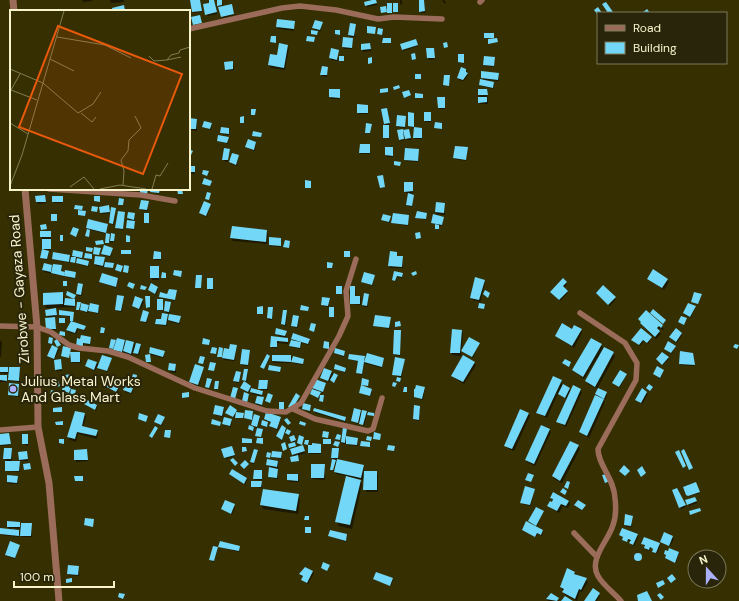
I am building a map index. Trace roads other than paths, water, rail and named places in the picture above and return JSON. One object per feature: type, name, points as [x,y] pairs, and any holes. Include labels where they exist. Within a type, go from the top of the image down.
[{"type":"street","points":[[13,0],[14,10]]},
{"type":"street","points":[[190,29],[282,8],[300,6],[336,10],[378,19],[394,17],[442,19]]},
{"type":"street","name":"Zirobwe - Gayaza Road","points":[[25,190],[37,327],[38,427],[49,484],[59,601]]},
{"type":"street","points":[[63,190],[146,196],[175,200]]},
{"type":"street","points":[[0,326],[37,327],[51,332],[69,345],[79,348],[108,351],[128,357],[168,377],[202,390],[267,411],[281,412],[293,409],[301,403],[339,336],[348,316],[346,291],[356,259]]},
{"type":"street","points":[[580,313],[624,342],[635,358],[638,371],[636,380],[629,394],[598,449],[598,456],[612,481],[615,510],[613,525],[597,558],[596,568],[598,576],[621,601]]},
{"type":"street","points":[[293,409],[315,418],[368,430],[373,429],[382,398]]},
{"type":"street","points":[[0,430],[38,427]]},
{"type":"street","points":[[574,533],[597,558]]},
{"type":"place","name":"Julius Metal Works And Glass Mart","points":[[13,389]]}]
